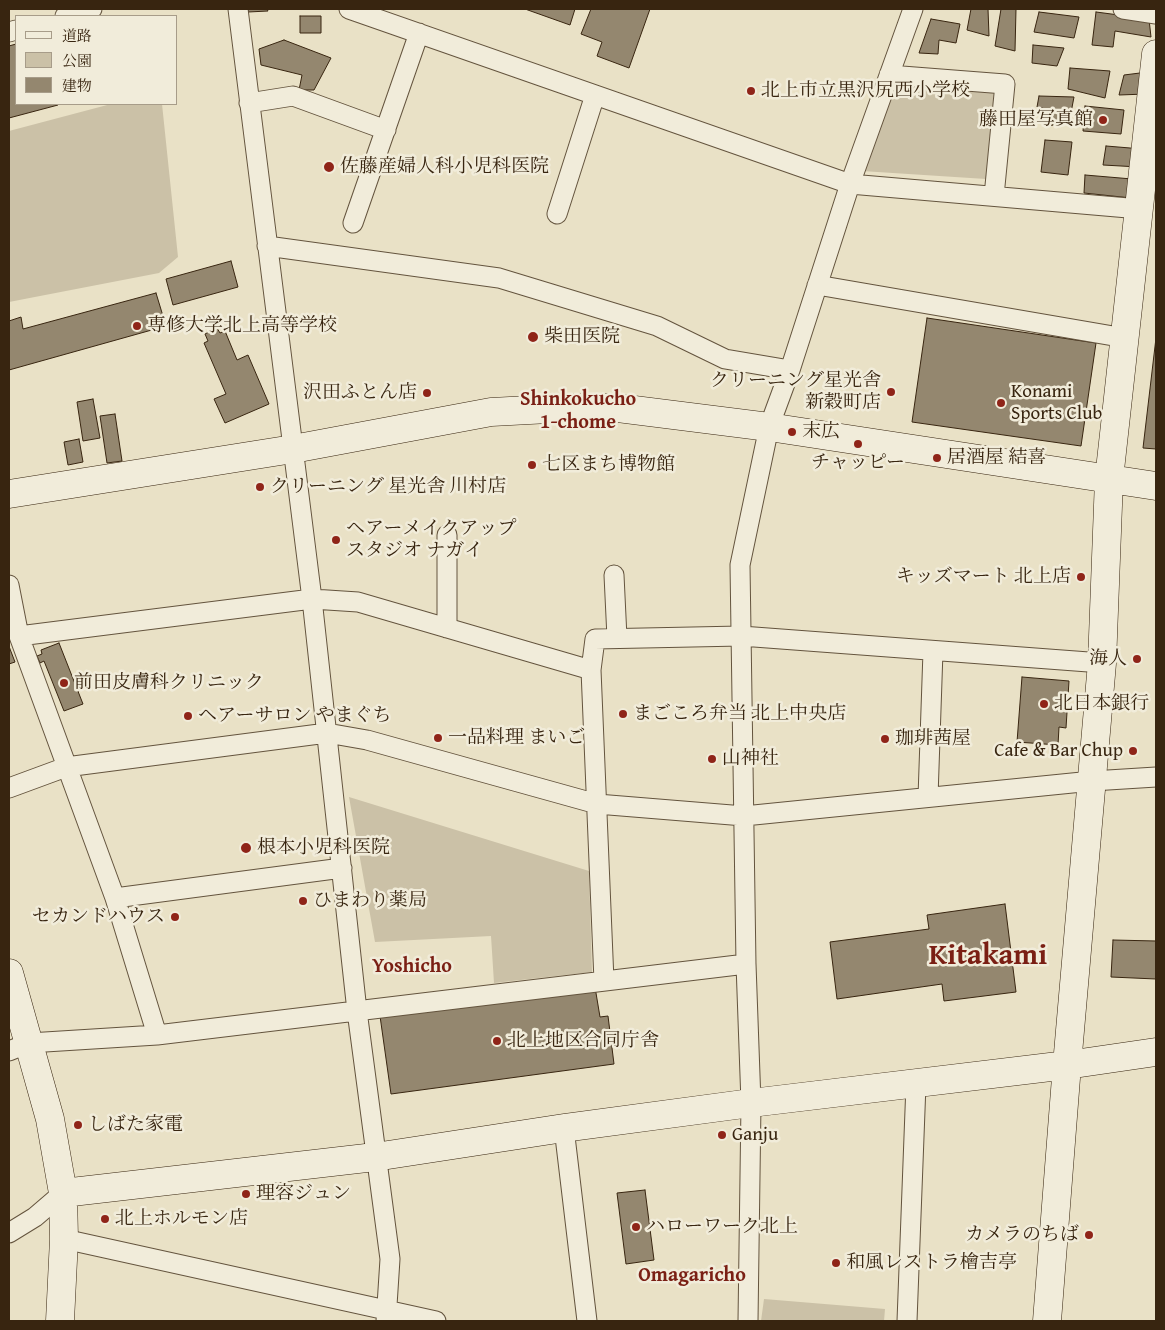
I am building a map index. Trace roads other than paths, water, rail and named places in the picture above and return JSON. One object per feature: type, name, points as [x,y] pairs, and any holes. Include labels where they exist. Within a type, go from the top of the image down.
[{"type":"street","points":[[69,15],[92,9]]},
{"type":"street","points":[[238,9],[312,599],[357,1011],[390,1259],[386,1315]]},
{"type":"street","points":[[349,9],[850,184],[1140,209]]},
{"type":"street","points":[[748,1321],[751,1103],[746,964],[740,565],[769,427],[790,370],[850,184],[913,9]]},
{"type":"street","points":[[1123,9],[1156,14]]},
{"type":"street","points":[[353,223],[419,33]]},
{"type":"street","points":[[1047,1321],[1102,663],[1109,479],[1156,54]]},
{"type":"street","points":[[889,75],[1005,84],[994,196]]},
{"type":"street","points":[[556,214],[595,95]]},
{"type":"street","points":[[249,103],[293,96],[386,130]]},
{"type":"street","points":[[267,246],[499,278],[658,326],[726,359],[790,370]]},
{"type":"street","points":[[817,285],[1125,338]]},
{"type":"street","points":[[9,494],[293,449],[491,412],[568,408],[618,408],[769,427],[1156,486]]},
{"type":"street","points":[[447,535],[447,628]]},
{"type":"street","points":[[614,575],[617,638]]},
{"type":"street","points":[[9,585],[19,636],[114,898],[157,1035]]},
{"type":"street","points":[[19,636],[312,599],[358,602],[591,670]]},
{"type":"street","points":[[604,981],[591,670],[595,639],[741,636],[1102,663]]},
{"type":"street","points":[[928,798],[933,651]]},
{"type":"street","points":[[9,788],[66,767],[327,733],[367,740],[597,804],[744,816],[1092,781],[1156,777]]},
{"type":"street","points":[[114,898],[342,868]]},
{"type":"street","points":[[19,1047],[157,1035],[746,964]]},
{"type":"street","points":[[9,973],[19,1047],[50,1119],[63,1193],[64,1239],[60,1321]]},
{"type":"street","points":[[9,1233],[36,1217],[63,1193],[375,1157],[564,1128],[751,1103],[1067,1065],[1155,1058]]},
{"type":"street","points":[[907,1321],[916,1084]]},
{"type":"street","points":[[564,1128],[587,1321]]},
{"type":"street","points":[[64,1239],[386,1315],[436,1321]]},
{"type":"place","name":"北上市立黒沢尻西小学校","points":[[751,91]]},
{"type":"place","name":"藤田屋写真館","points":[[1103,120]]},
{"type":"place","name":"佐藤産婦人科小児科医院","points":[[329,167]]},
{"type":"place","name":"専修大学北上高等学校","points":[[137,326]]},
{"type":"place","name":"柴田医院","points":[[533,337]]},
{"type":"place","name":"クリーニング星光舎 新穀町店","points":[[891,392]]},
{"type":"place","name":"沢田ふとん店","points":[[427,393]]},
{"type":"place","name":"Konami Sports Club","points":[[1001,403]]},
{"type":"place","name":"末広","points":[[792,432]]},
{"type":"place","name":"チャッピー","points":[[858,444]]},
{"type":"place","name":"居酒屋 結喜","points":[[937,458]]},
{"type":"place","name":"七区まち博物館","points":[[532,465]]},
{"type":"place","name":"クリーニング 星光舎 川村店","points":[[260,487]]},
{"type":"place","name":"ヘアーメイクアップ スタジオ ナガイ","points":[[336,540]]},
{"type":"place","name":"キッズマート 北上店","points":[[1081,577]]},
{"type":"place","name":"海人","points":[[1137,659]]},
{"type":"place","name":"前田皮膚科クリニック","points":[[64,683]]},
{"type":"place","name":"北日本銀行","points":[[1044,704]]},
{"type":"place","name":"まごころ弁当 北上中央店","points":[[623,714]]},
{"type":"place","name":"ヘアーサロン やまぐち","points":[[188,716]]},
{"type":"place","name":"一品料理 まいご","points":[[438,738]]},
{"type":"place","name":"珈琲茜屋","points":[[885,739]]},
{"type":"place","name":"Cafe & Bar Chup","points":[[1133,751]]},
{"type":"place","name":"山神社","points":[[712,759]]},
{"type":"place","name":"根本小児科医院","points":[[246,848]]},
{"type":"place","name":"ひまわり薬局","points":[[303,901]]},
{"type":"place","name":"セカンドハウス","points":[[175,917]]},
{"type":"place","name":"北上地区合同庁舎","points":[[497,1041]]},
{"type":"place","name":"しばた家電","points":[[78,1125]]},
{"type":"place","name":"Ganju","points":[[722,1135]]},
{"type":"place","name":"理容ジュン","points":[[246,1194]]},
{"type":"place","name":"北上ホルモン店","points":[[105,1219]]},
{"type":"place","name":"ハローワーク北上","points":[[636,1227]]},
{"type":"place","name":"カメラのちば","points":[[1089,1235]]},
{"type":"place","name":"和風レストラ檜吉亭","points":[[836,1263]]},
{"type":"district","name":"Shinkokucho 1-chome","points":[[578,412]]},
{"type":"district","name":"Kitakami","points":[[988,957]]},
{"type":"district","name":"Yoshicho","points":[[412,967]]},
{"type":"district","name":"Omagaricho","points":[[692,1276]]}]
